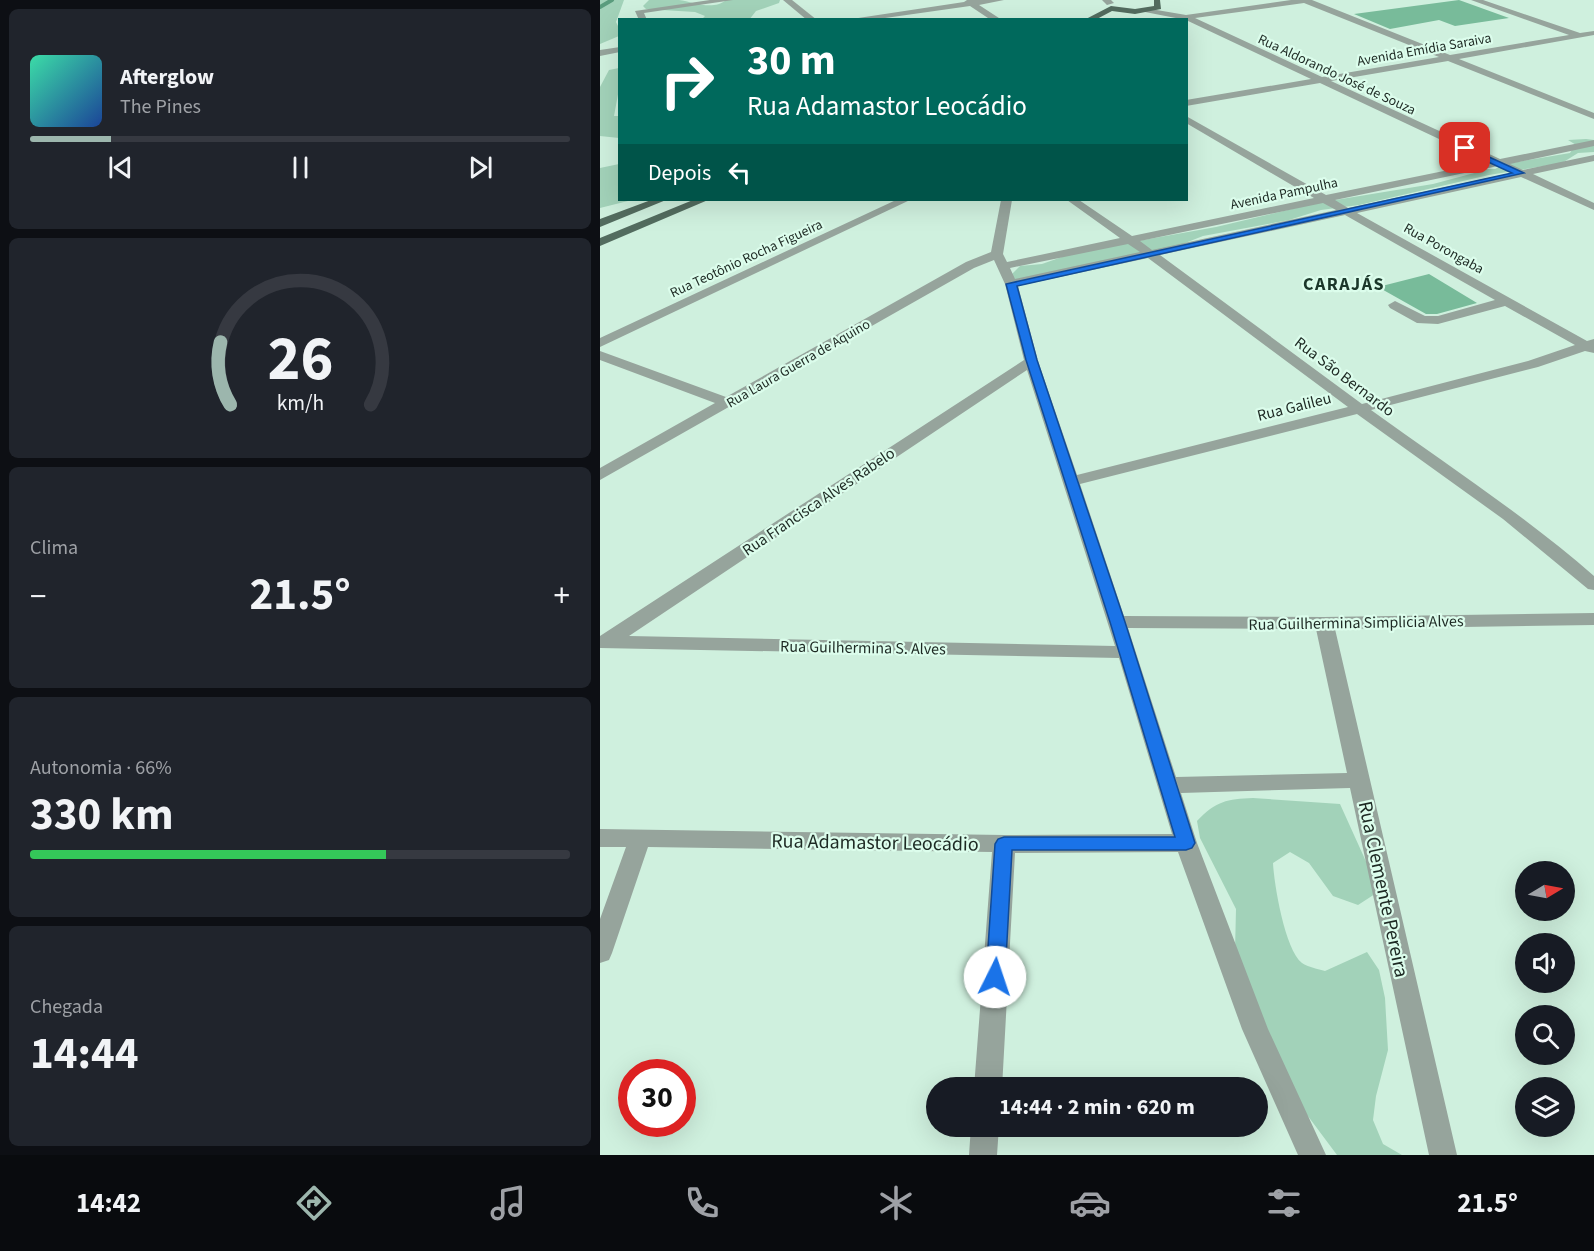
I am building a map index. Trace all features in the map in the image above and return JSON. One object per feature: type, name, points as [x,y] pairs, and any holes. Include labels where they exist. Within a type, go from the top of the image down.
[{"type":"main road","points":[[1091,18],[1111,3],[1128,11]]},
{"type":"main road","points":[[1113,18],[1128,11],[1155,4]]},
{"type":"main road","points":[[600,223],[657,201]]},
{"type":"main road","points":[[600,242],[700,201]]},
{"type":"street","points":[[642,18],[639,11],[729,0]]},
{"type":"street","points":[[787,0],[810,18]]},
{"type":"street","points":[[862,18],[967,2],[1000,0]]},
{"type":"street","points":[[1186,17],[1306,0],[1594,116]]},
{"type":"street","points":[[1475,0],[1594,40]]},
{"type":"street","points":[[967,2],[995,18]]},
{"type":"street","name":"Rua Aldorando José de Souza","points":[[1155,4],[1168,16],[1186,17],[1594,207]]},
{"type":"street","name":"Avenida Emídia Saraiva","points":[[1188,102],[1594,33]]},
{"type":"street","points":[[600,53],[618,49]]},
{"type":"street","name":"Rua Porongaba","points":[[1188,120],[1326,200],[1591,346]]},
{"type":"street","name":"Avenida Pampulha","points":[[1004,268],[1594,144]]},
{"type":"street","name":"Avenida Pampulha","points":[[1570,149],[1593,158]]},
{"type":"street","name":"Avenida Pampulha","points":[[1004,268],[1150,253],[1593,158]]},
{"type":"street","name":"Rua Teotônio Rocha Figueira","points":[[600,343],[902,201]]},
{"type":"street","points":[[1006,201],[1004,268],[1070,482],[1118,622],[1125,652],[1170,785],[1186,843],[1254,1029],[1312,1155]]},
{"type":"street","name":"Rua São Bernardo","points":[[1074,201],[1133,240],[1358,408],[1524,528],[1594,585]]},
{"type":"street","name":"Rua Laura Guerra de Aquino","points":[[600,475],[970,265],[1004,268]]},
{"type":"street","points":[[1395,305],[1422,320],[1438,320],[1507,301]]},
{"type":"street","name":"Rua Galileu","points":[[1070,482],[1533,364],[1591,346]]},
{"type":"street","points":[[600,355],[728,403]]},
{"type":"street","name":"Rua Francisca Alves Rabelo","points":[[603,642],[1031,360]]},
{"type":"street","name":"Rua Guilhermina Simplicia Alves","points":[[1118,622],[1324,623],[1594,619]]},
{"type":"street","name":"Rua Clemente Pereira","points":[[1324,623],[1443,1155]]},
{"type":"street","name":"Rua Guilhermina S. Alves","points":[[603,642],[1125,652]]},
{"type":"street","points":[[1170,785],[1360,780]]},
{"type":"street","name":"Rua Adamastor Leocádio","points":[[600,838],[1004,844],[1186,843]]},
{"type":"street","points":[[600,953],[640,839]]},
{"type":"street","points":[[989,1077],[1004,844]]},
{"type":"street","points":[[983,1155],[984,1137]]},
{"type":"green space","points":[[600,0],[624,0],[616,22],[618,36],[600,44]]},
{"type":"green space","points":[[649,0],[679,0],[715,5],[726,0],[780,0],[779,3],[756,11],[751,18],[703,18],[705,16],[695,12],[646,9],[643,6]]},
{"type":"green space","points":[[618,68],[618,94],[614,116],[618,116],[618,138],[600,136],[600,87],[609,70]]},
{"type":"green space","points":[[1568,140],[1594,140],[1594,152],[1578,153],[1562,163],[1489,175],[1359,205],[1321,210],[1289,220],[1203,236],[1180,245],[1022,280],[1012,279],[1010,276],[1020,266],[1042,264],[1076,252],[1216,227],[1317,203],[1433,184],[1478,172],[1481,169],[1495,169],[1505,164],[1570,153],[1573,148],[1581,148]]},
{"type":"green space","points":[[618,164],[618,201],[628,201],[600,208],[600,168]]},
{"type":"green space","points":[[1253,798],[1340,804],[1373,877],[1375,894],[1358,905],[1333,896],[1309,863],[1290,852],[1273,863],[1278,900],[1290,945],[1302,963],[1325,971],[1367,952],[1379,970],[1385,998],[1388,1050],[1376,1096],[1373,1120],[1383,1144],[1402,1155],[1337,1155],[1290,1092],[1235,951],[1236,909],[1200,838],[1197,821],[1222,802]]},
{"type":"building","points":[[1459,0],[1509,18],[1455,26],[1439,20],[1390,29],[1354,14]]},
{"type":"building","points":[[1429,274],[1477,303],[1437,314],[1426,314],[1378,287]]},
{"type":"waterway","points":[[600,7],[612,0]]},
{"type":"district","name":"CARAJÁS","points":[[1344,284]]},
{"type":"route","points":[[995,977],[1004,844],[1186,843],[1170,785],[1125,652],[1118,622],[1031,360],[1011,284],[1520,173],[1465,148]]}]
